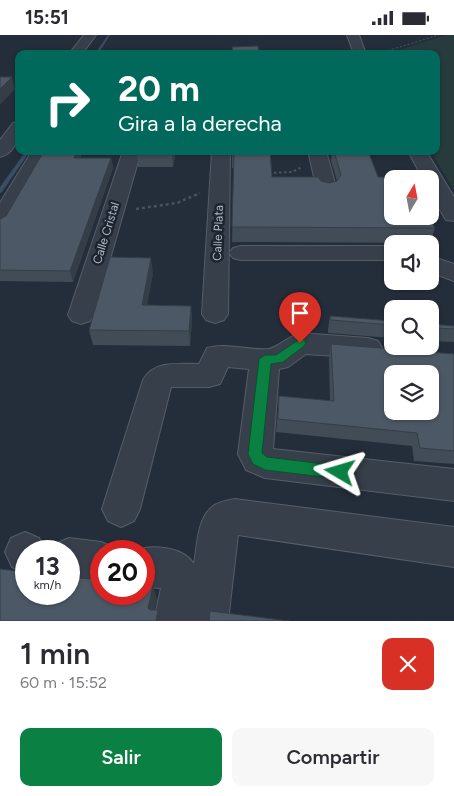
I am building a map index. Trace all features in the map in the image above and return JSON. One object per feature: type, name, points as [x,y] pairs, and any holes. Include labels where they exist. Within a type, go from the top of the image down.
[{"type":"street","points":[[78,50],[90,35]]},
{"type":"street","points":[[353,35],[359,50]]},
{"type":"street","points":[[0,152],[15,132]]},
{"type":"street","points":[[0,221],[39,155]]},
{"type":"street","name":"Calle Cristal","points":[[81,315],[131,155]]},
{"type":"street","name":"Calle Plata","points":[[215,314],[221,155]]},
{"type":"street","points":[[318,155],[327,190]]},
{"type":"street","points":[[419,155],[454,215]]},
{"type":"street","points":[[241,253],[384,253]]},
{"type":"street","points":[[439,267],[454,273]]},
{"type":"street","points":[[121,509],[158,380],[161,377],[167,375],[210,376],[214,359],[217,356],[278,359],[300,343],[384,349]]},
{"type":"street","points":[[265,359],[255,454],[258,459],[265,463],[454,485]]},
{"type":"street","points":[[206,621],[220,527],[226,519],[235,517],[454,547]]},
{"type":"street","points":[[155,568],[172,570],[178,575],[182,584],[176,621]]},
{"type":"path","points":[[390,50],[439,35]]},
{"type":"green space","points":[[447,35],[454,35],[454,190],[433,155],[440,155],[440,50],[399,50]]},
{"type":"building","points":[[258,46],[259,50],[232,50],[232,47]]},
{"type":"building","points":[[0,77],[12,77],[0,89]]},
{"type":"building","points":[[42,155],[75,155],[74,158],[111,158],[70,271],[0,270],[0,219],[6,216]]},
{"type":"building","points":[[234,155],[270,155],[272,177],[318,177],[321,181],[329,183],[337,181],[341,175],[335,155],[370,155],[378,177],[384,177],[384,225],[434,225],[435,228],[232,227]]},
{"type":"building","points":[[110,257],[151,258],[142,305],[191,306],[189,331],[89,330]]},
{"type":"building","points":[[330,316],[384,320],[384,324],[331,320]]},
{"type":"building","points":[[439,325],[454,326],[454,329],[439,328]]},
{"type":"building","points":[[331,344],[384,348],[384,355],[454,354],[454,451],[420,448],[417,433],[278,419],[279,396],[334,401]]},
{"type":"building","points":[[0,569],[15,571],[15,605],[80,605],[80,578],[90,579],[90,605],[149,605],[150,610],[158,610],[156,621],[0,621]]},
{"type":"building","points":[[210,611],[289,621],[209,621]]},
{"type":"waterway","points":[[99,50],[109,35]]},
{"type":"waterway","points":[[0,191],[25,155]]},
{"type":"route","points":[[300,343],[278,359],[265,359],[255,454],[258,459],[265,463],[340,472]]}]
